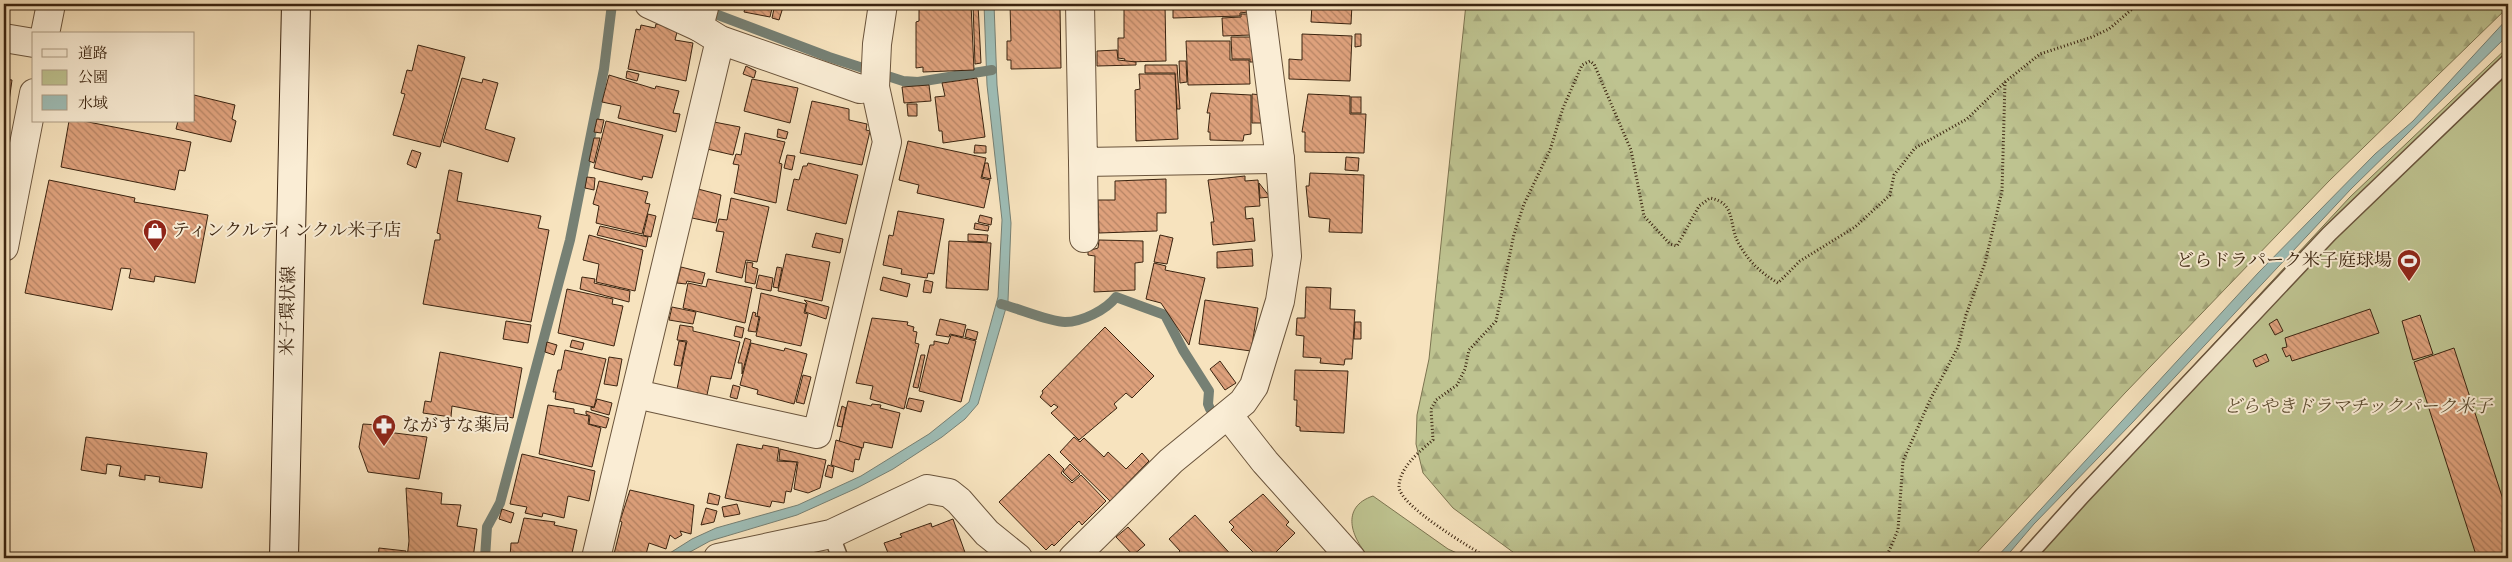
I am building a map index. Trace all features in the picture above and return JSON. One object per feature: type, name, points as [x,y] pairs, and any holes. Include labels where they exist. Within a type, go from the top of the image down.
[{"type":"street","points":[[45,32],[51,4]]},
{"type":"street","name":"米子環状線","points":[[284,558],[296,4]]},
{"type":"street","points":[[649,4],[708,23],[860,89],[876,87]]},
{"type":"street","points":[[636,394],[817,434],[887,142],[876,87],[877,44],[883,4]]},
{"type":"street","points":[[1080,4],[1084,238]]},
{"type":"street","points":[[1073,558],[1171,461],[1243,402],[1254,386],[1280,301],[1287,256],[1280,159],[1260,4]]},
{"type":"street","points":[[596,558],[636,394],[708,23]]},
{"type":"street","points":[[4,38],[32,44]]},
{"type":"street","points":[[4,247],[32,103]]},
{"type":"street","points":[[1083,162],[1280,159]]},
{"type":"street","points":[[1228,414],[1265,462],[1351,558]]},
{"type":"street","points":[[718,558],[836,546],[919,492],[937,489],[949,493],[959,501],[988,534],[1018,558]]},
{"type":"lane","points":[[2026,558],[2329,234],[2508,62]]},
{"type":"path","points":[[1488,558],[1431,521],[1401,495],[1399,487],[1404,469],[1433,440],[1431,409],[1436,400],[1458,385],[1466,369],[1469,350],[1496,321],[1499,296],[1522,211],[1550,150],[1563,108],[1582,65],[1590,61],[1594,64],[1631,150],[1644,216],[1657,231],[1670,244],[1677,246],[1699,206],[1710,198],[1721,200],[1726,206],[1739,244],[1761,273],[1778,283],[1800,261],[1855,227],[1890,195],[1894,175],[1915,148],[1967,119],[2005,82],[2040,54],[2092,37],[2109,29],[2138,4]]},
{"type":"path","points":[[1886,558],[1898,530],[1903,461],[1930,400],[1958,347],[1966,315],[1985,263],[2002,191],[2005,82]]},
{"type":"green space","points":[[1466,4],[2508,4],[2508,7],[2329,181],[2125,393],[1972,558],[1521,558],[1453,508],[1423,473],[1416,444],[1417,415],[1429,359]]},
{"type":"green space","name":"どらやきドラマチックパーク米子","points":[[2508,47],[2508,558],[2015,558],[2350,197]]},
{"type":"green space","points":[[1373,496],[1448,549],[1468,558],[1370,558],[1358,541],[1352,524],[1356,508],[1363,501]]},
{"type":"water","points":[[984,4],[994,4],[997,85],[1011,223],[1008,301],[978,404],[965,419],[942,437],[893,469],[857,488],[797,515],[710,541],[679,558],[662,558],[692,539],[716,528],[798,505],[861,476],[929,434],[969,402],[998,297],[1002,220],[987,85]]},
{"type":"water","points":[[2508,18],[2508,35],[2351,189],[2132,423],[2034,524],[2005,558],[1996,558],[2258,273],[2375,154],[2413,121]]},
{"type":"building","points":[[746,4],[773,4],[770,17],[744,12]]},
{"type":"building","points":[[775,4],[784,4],[779,20],[772,18]]},
{"type":"building","points":[[971,4],[974,70],[923,72],[923,67],[916,68],[916,22],[919,21],[919,6]]},
{"type":"building","points":[[973,4],[978,4],[981,63],[975,64]]},
{"type":"building","points":[[1010,4],[1039,4],[1039,8],[1060,8],[1061,68],[1011,69],[1011,60],[1007,60],[1007,41],[1011,41]]},
{"type":"building","points":[[1041,4],[1062,4],[1062,10],[1060,7],[1041,7]]},
{"type":"building","points":[[1129,4],[1165,4],[1166,61],[1124,62],[1125,59],[1118,58],[1118,38],[1124,38],[1124,8],[1129,9]]},
{"type":"building","points":[[1173,4],[1249,4],[1248,12],[1240,13],[1240,16],[1173,18]]},
{"type":"building","points":[[1312,4],[1352,4],[1351,24],[1311,22]]},
{"type":"building","points":[[1241,14],[1251,14],[1251,35],[1223,36],[1222,18],[1241,17]]},
{"type":"building","points":[[656,24],[678,28],[675,40],[693,43],[686,81],[628,69],[636,29],[640,30],[641,25],[655,28]]},
{"type":"building","points":[[1302,34],[1352,36],[1350,81],[1289,79],[1289,59],[1302,60]]},
{"type":"building","points":[[1355,34],[1361,34],[1361,46],[1355,47]]},
{"type":"building","points":[[1231,37],[1253,37],[1253,62],[1250,62],[1250,59],[1232,59]]},
{"type":"building","points":[[1186,41],[1230,41],[1230,60],[1249,60],[1250,84],[1188,85]]},
{"type":"building","points":[[418,45],[465,57],[440,147],[393,135],[405,94],[401,93],[407,70],[412,71]]},
{"type":"building","points":[[1117,50],[1118,60],[1136,62],[1136,65],[1097,66],[1097,51]]},
{"type":"building","points":[[1179,61],[1186,61],[1187,82],[1180,83]]},
{"type":"building","points":[[1145,65],[1177,65],[1180,109],[1177,109],[1175,73],[1145,73]]},
{"type":"building","points":[[746,66],[756,71],[754,78],[743,74]]},
{"type":"building","points":[[627,71],[639,74],[637,81],[626,78]]},
{"type":"building","points":[[1139,74],[1175,74],[1178,139],[1136,141],[1135,90],[1140,89]]},
{"type":"building","points":[[609,75],[655,89],[656,86],[679,91],[673,113],[680,114],[676,132],[618,118],[621,106],[602,102]]},
{"type":"building","points":[[462,78],[482,83],[483,79],[498,83],[485,129],[515,138],[508,162],[443,142]]},
{"type":"building","points":[[977,78],[985,137],[943,143],[942,131],[939,131],[935,97],[945,96],[942,83]]},
{"type":"building","points":[[4,79],[12,80],[7,116],[4,116]]},
{"type":"building","points":[[752,79],[798,88],[790,123],[744,111]]},
{"type":"building","points":[[929,85],[931,101],[904,103],[902,87]]},
{"type":"building","points":[[1211,93],[1251,95],[1251,134],[1244,135],[1243,141],[1210,140],[1210,132],[1208,132],[1210,113],[1207,113]]},
{"type":"building","points":[[1252,94],[1261,95],[1261,123],[1252,123]]},
{"type":"building","points":[[1308,94],[1350,96],[1350,114],[1366,114],[1364,153],[1305,152],[1305,132],[1302,132]]},
{"type":"building","points":[[195,95],[235,105],[232,119],[236,121],[231,142],[176,129],[178,122],[195,122]]},
{"type":"building","points":[[1351,97],[1361,97],[1361,113],[1351,113]]},
{"type":"building","points":[[812,101],[849,109],[849,120],[867,124],[866,130],[870,131],[862,165],[800,153]]},
{"type":"building","points":[[907,104],[917,104],[917,116],[908,116]]},
{"type":"building","points":[[597,119],[604,120],[601,133],[594,132]]},
{"type":"building","points":[[606,121],[663,135],[652,178],[643,176],[642,180],[594,168]]},
{"type":"building","points":[[69,122],[88,122],[191,142],[185,171],[179,170],[175,190],[61,167]]},
{"type":"building","points":[[714,122],[740,127],[733,155],[707,149]]},
{"type":"building","points":[[778,129],[788,132],[786,139],[777,137]]},
{"type":"building","points":[[745,133],[785,142],[779,163],[782,164],[776,203],[734,193],[739,165],[733,164],[736,154],[741,155]]},
{"type":"building","points":[[594,138],[600,138],[594,163],[589,161]]},
{"type":"building","points":[[908,141],[986,158],[981,178],[990,180],[984,208],[917,193],[919,185],[899,180]]},
{"type":"building","points":[[975,145],[986,146],[986,153],[974,153]]},
{"type":"building","points":[[412,150],[421,153],[416,168],[407,164]]},
{"type":"building","points":[[787,155],[795,156],[792,170],[784,168]]},
{"type":"building","points":[[1346,157],[1359,158],[1358,171],[1345,170]]},
{"type":"building","points":[[808,163],[858,175],[846,224],[787,210],[794,179],[799,180],[803,166],[807,166]]},
{"type":"building","points":[[985,163],[988,163],[991,179],[982,177]]},
{"type":"building","points":[[449,170],[462,173],[457,201],[541,216],[538,228],[549,230],[531,322],[423,304],[435,240],[440,240],[440,234],[437,233]]},
{"type":"building","points":[[1310,173],[1364,175],[1362,233],[1329,232],[1330,219],[1309,217],[1306,186],[1309,186]]},
{"type":"building","points":[[1245,176],[1245,181],[1258,180],[1260,206],[1245,207],[1246,219],[1253,218],[1255,241],[1213,245],[1211,222],[1214,222],[1208,180]]},
{"type":"building","points":[[587,177],[595,178],[594,190],[585,188]]},
{"type":"building","points":[[1166,179],[1166,213],[1157,213],[1157,231],[1099,233],[1098,200],[1115,200],[1115,181]]},
{"type":"building","points":[[49,180],[135,198],[134,202],[208,215],[195,283],[155,276],[154,282],[129,278],[131,269],[121,268],[112,310],[25,293]]},
{"type":"building","points":[[599,181],[648,192],[645,203],[650,204],[642,234],[596,223],[599,206],[593,204]]},
{"type":"building","points":[[1259,183],[1270,197],[1260,198]]},
{"type":"building","points":[[698,189],[721,195],[716,223],[692,218]]},
{"type":"building","points":[[731,198],[769,207],[757,262],[746,260],[742,278],[716,272],[724,232],[716,231],[719,219],[727,220]]},
{"type":"building","points":[[898,211],[944,219],[934,274],[928,273],[927,278],[901,274],[902,269],[883,265],[889,235],[893,236]]},
{"type":"building","points":[[648,214],[656,216],[651,237],[643,235]]},
{"type":"building","points":[[980,215],[992,218],[991,225],[978,222]]},
{"type":"building","points":[[975,223],[989,226],[988,231],[974,229]]},
{"type":"building","points":[[600,226],[648,237],[646,247],[597,235]]},
{"type":"building","points":[[816,233],[843,239],[840,253],[812,247]]},
{"type":"building","points":[[968,234],[988,235],[987,242],[968,241]]},
{"type":"building","points":[[589,235],[643,250],[635,291],[596,282],[599,264],[583,260]]},
{"type":"building","points":[[1160,235],[1173,238],[1167,264],[1154,262]]},
{"type":"building","points":[[1099,240],[1143,241],[1143,262],[1135,263],[1135,290],[1094,292],[1095,256],[1088,255],[1088,251],[1098,248]]},
{"type":"building","points":[[949,241],[991,243],[988,290],[946,288]]},
{"type":"building","points":[[1252,249],[1253,266],[1217,268],[1217,252]]},
{"type":"building","points":[[786,254],[830,262],[822,301],[778,291]]},
{"type":"building","points":[[747,262],[753,263],[752,267],[758,269],[755,284],[745,282]]},
{"type":"building","points":[[1154,263],[1166,266],[1165,270],[1205,278],[1189,345],[1161,303],[1146,299]]},
{"type":"building","points":[[681,267],[705,273],[702,284],[687,281],[686,284],[677,283]]},
{"type":"building","points":[[777,267],[782,268],[778,288],[773,287]]},
{"type":"building","points":[[759,275],[773,278],[771,291],[756,288]]},
{"type":"building","points":[[582,277],[595,279],[594,283],[630,291],[629,302],[580,289]]},
{"type":"building","points":[[883,277],[910,284],[907,297],[880,290]]},
{"type":"building","points":[[708,279],[752,288],[745,323],[683,308],[688,283],[706,287]]},
{"type":"building","points":[[925,280],[933,282],[931,293],[923,292]]},
{"type":"building","points":[[1306,287],[1331,288],[1330,309],[1355,310],[1352,359],[1345,359],[1344,365],[1320,363],[1321,358],[1303,357],[1304,336],[1296,335],[1297,318],[1305,318]]},
{"type":"building","points":[[567,289],[613,299],[612,304],[623,306],[614,346],[558,333]]},
{"type":"building","points":[[761,293],[806,304],[804,313],[808,314],[801,346],[756,336],[760,317],[757,316]]},
{"type":"building","points":[[804,300],[829,307],[826,319],[805,312],[807,303]]},
{"type":"building","points":[[1205,300],[1258,308],[1251,351],[1199,344]]},
{"type":"building","points":[[672,307],[696,312],[693,324],[669,320]]},
{"type":"building","points":[[2370,309],[2379,333],[2292,361],[2290,355],[2286,357],[2282,348],[2287,347],[2285,338]]},
{"type":"building","points":[[753,312],[756,313],[755,316],[759,317],[756,332],[748,331]]},
{"type":"building","points":[[2420,315],[2433,354],[2413,360],[2402,321]]},
{"type":"building","points":[[872,318],[908,322],[907,325],[914,327],[913,331],[917,332],[915,343],[919,344],[904,409],[870,399],[873,386],[856,383]]},
{"type":"building","points":[[940,319],[966,325],[963,337],[950,334],[949,337],[936,335]]},
{"type":"building","points":[[2277,319],[2283,331],[2275,335],[2269,324]]},
{"type":"building","points":[[506,321],[531,325],[528,343],[503,339]]},
{"type":"building","points":[[1355,322],[1361,322],[1361,339],[1354,339]]},
{"type":"building","points":[[680,325],[693,327],[693,331],[740,342],[731,379],[711,376],[707,395],[677,389],[687,341],[677,340]]},
{"type":"building","points":[[736,326],[744,328],[742,338],[734,336]]},
{"type":"building","points":[[1105,327],[1154,376],[1132,398],[1126,393],[1114,404],[1117,408],[1079,440],[1051,413],[1058,407],[1054,404],[1051,407],[1040,397],[1043,393],[1042,391]]},
{"type":"building","points":[[967,329],[978,332],[976,340],[965,337]]},
{"type":"building","points":[[951,335],[976,341],[961,402],[919,391],[930,345],[934,345],[934,341],[948,344]]},
{"type":"building","points":[[745,338],[751,340],[742,374],[742,363],[738,363]]},
{"type":"building","points":[[572,340],[584,343],[582,350],[570,347]]},
{"type":"building","points":[[679,341],[686,342],[681,366],[674,365]]},
{"type":"building","points":[[547,342],[557,345],[554,355],[545,352]]},
{"type":"building","points":[[751,343],[784,351],[785,348],[807,354],[794,404],[757,394],[758,390],[740,385]]},
{"type":"building","points":[[2454,348],[2508,515],[2508,558],[2477,558],[2414,362]]},
{"type":"building","points":[[565,350],[606,359],[594,407],[555,399],[556,392],[553,392],[558,370],[561,370]]},
{"type":"building","points":[[440,352],[522,368],[513,418],[452,406],[451,417],[423,413],[425,401],[431,402]]},
{"type":"building","points":[[2266,354],[2269,361],[2256,367],[2253,360]]},
{"type":"building","points":[[921,355],[925,355],[918,388],[913,387]]},
{"type":"building","points":[[609,357],[622,359],[617,386],[604,384]]},
{"type":"building","points":[[1220,361],[1236,383],[1225,390],[1210,369]]},
{"type":"building","points":[[1295,370],[1348,371],[1344,433],[1300,431],[1300,427],[1296,426],[1297,400],[1294,400]]},
{"type":"building","points":[[803,375],[811,377],[804,404],[796,402]]},
{"type":"building","points":[[733,385],[740,387],[737,399],[730,397]]},
{"type":"building","points":[[909,398],[924,401],[921,412],[906,408]]},
{"type":"building","points":[[597,399],[612,403],[609,415],[591,410],[591,407],[594,408]]},
{"type":"building","points":[[848,401],[871,406],[872,404],[881,405],[880,408],[900,413],[892,448],[864,442],[863,448],[839,442]]},
{"type":"building","points":[[548,405],[574,409],[574,413],[589,416],[588,424],[601,428],[592,467],[539,454]]},
{"type":"building","points":[[842,406],[846,408],[842,427],[837,426]]},
{"type":"building","points":[[586,411],[609,418],[606,428],[589,424],[590,416],[586,414]]},
{"type":"building","points":[[363,424],[379,425],[379,431],[427,437],[419,479],[368,472],[359,447]]},
{"type":"building","points":[[86,437],[207,453],[202,488],[159,482],[160,477],[145,475],[145,480],[119,476],[121,466],[107,464],[106,474],[81,470]]},
{"type":"building","points":[[1074,437],[1080,442],[1084,438],[1104,457],[1108,452],[1126,469],[1142,453],[1149,461],[1110,501],[1060,452]]},
{"type":"building","points":[[836,440],[862,448],[859,460],[855,459],[853,472],[831,465]]},
{"type":"building","points":[[737,444],[762,449],[763,445],[779,448],[777,461],[797,462],[791,492],[786,491],[784,503],[772,501],[770,507],[725,498]]},
{"type":"building","points":[[780,449],[826,460],[820,488],[808,493],[794,489],[798,462],[779,460]]},
{"type":"building","points":[[522,454],[595,471],[589,501],[568,496],[564,518],[543,513],[542,517],[525,513],[527,507],[510,504]]},
{"type":"building","points":[[1049,454],[1064,469],[1061,473],[1072,483],[1081,475],[1106,501],[1082,525],[1079,521],[1054,546],[1052,544],[1046,550],[999,502]]},
{"type":"building","points":[[1070,464],[1080,474],[1072,481],[1063,472]]},
{"type":"building","points":[[828,465],[834,467],[832,478],[825,476]]},
{"type":"building","points":[[406,488],[442,493],[441,504],[461,505],[457,526],[477,529],[473,558],[407,558],[409,541]]},
{"type":"building","points":[[630,490],[694,505],[691,534],[680,531],[682,535],[675,539],[670,535],[666,549],[649,543],[645,558],[613,558],[622,522],[620,521]]},
{"type":"building","points":[[709,493],[720,496],[718,505],[707,503]]},
{"type":"building","points":[[1263,494],[1289,522],[1286,525],[1295,533],[1270,558],[1259,558],[1231,530],[1234,527],[1229,522]]},
{"type":"building","points":[[737,504],[740,514],[724,517],[722,507]]},
{"type":"building","points":[[706,508],[717,511],[714,522],[701,525]]},
{"type":"building","points":[[502,509],[514,513],[511,523],[499,519]]},
{"type":"building","points":[[1195,515],[1234,558],[1173,558],[1180,551],[1169,539]]},
{"type":"building","points":[[524,518],[555,522],[554,525],[577,530],[571,558],[510,557],[511,543],[518,543]]},
{"type":"building","points":[[953,519],[967,558],[890,558],[884,543],[902,537],[900,534],[931,523],[932,527]]},
{"type":"building","points":[[1128,527],[1145,545],[1133,555],[1116,537]]},
{"type":"building","points":[[379,548],[406,551],[405,558],[378,557]]},
{"type":"waterway","points":[[485,558],[487,527],[500,503],[570,240],[604,69],[612,4]]},
{"type":"waterway","points":[[689,4],[829,57],[903,81],[918,82],[992,70]]},
{"type":"waterway","points":[[1001,304],[1065,322],[1079,320],[1093,314],[1112,302],[1116,297],[1165,315],[1183,350],[1209,391],[1208,404],[1210,409]]},
{"type":"place","name":"ティンクルティンクル米子店","points":[[155,252]]},
{"type":"place","name":"どらドラパーク米子庭球場","points":[[2409,282]]},
{"type":"place","name":"ながすな薬局","points":[[384,447]]}]
